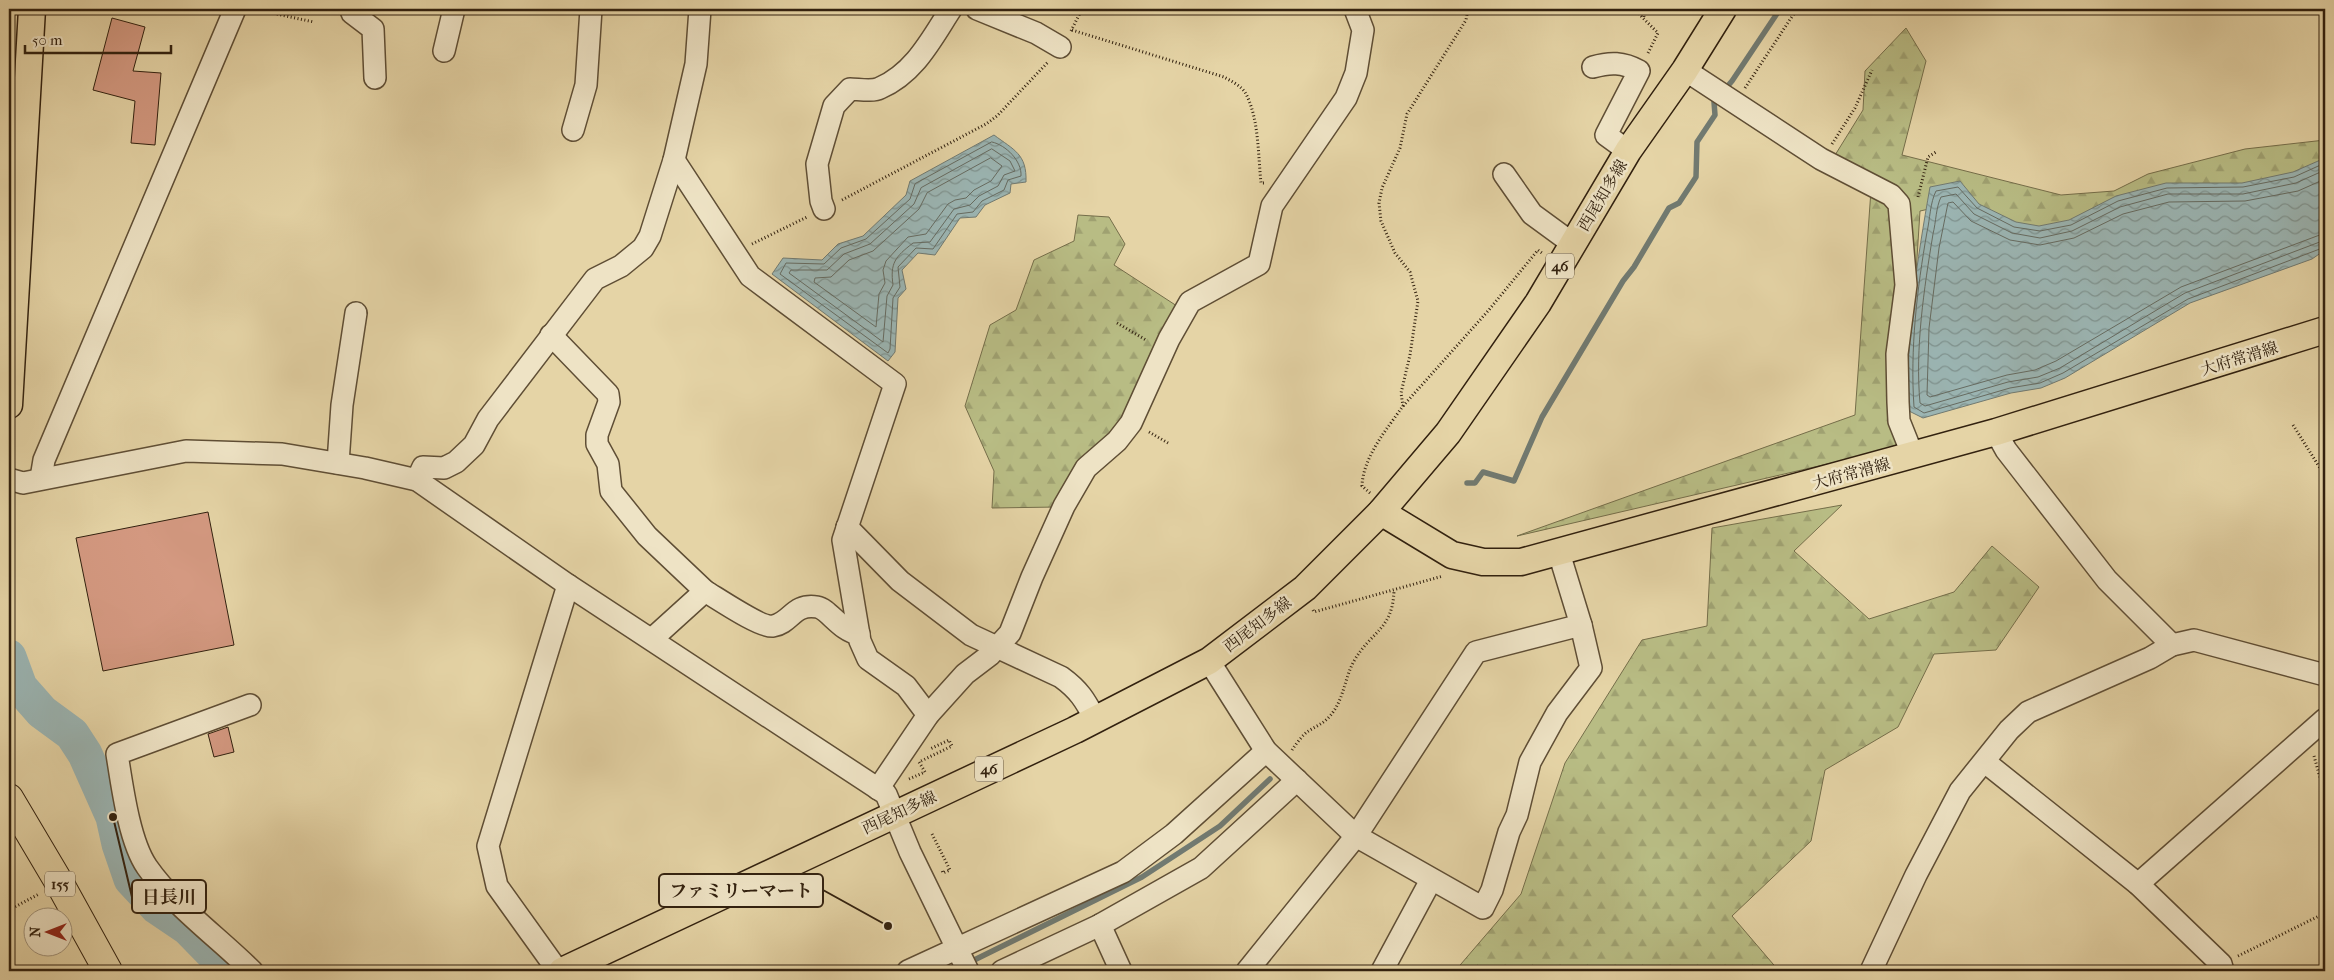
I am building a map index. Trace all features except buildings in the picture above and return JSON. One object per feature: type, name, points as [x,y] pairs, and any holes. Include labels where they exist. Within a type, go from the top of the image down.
[{"type":"highway","name":"155","points":[[9,798],[60,884],[108,971]]},
{"type":"main road","points":[[9,406],[32,9]]},
{"type":"main road","name":"西尾知多線","points":[[562,971],[1095,720],[1209,661],[1305,588],[1383,509],[1448,433],[1538,303],[1628,151],[1685,70],[1723,9]]},
{"type":"main road","name":"大府常滑線","points":[[1383,509],[1452,555],[1483,562],[1521,562],[1913,456],[2325,330]]},
{"type":"street","points":[[41,478],[47,451],[235,9]]},
{"type":"street","points":[[351,9],[352,13],[373,29],[375,78]]},
{"type":"street","points":[[444,51],[454,9]]},
{"type":"street","points":[[573,130],[586,85],[591,9]]},
{"type":"street","points":[[417,480],[423,467],[444,468],[456,462],[474,445],[488,419],[595,279],[621,266],[647,243],[674,160],[696,64],[700,9]]},
{"type":"street","points":[[824,208],[821,201],[817,164],[834,106],[850,89],[879,89],[898,77],[926,51],[951,9]]},
{"type":"street","points":[[977,9],[1036,34],[1066,39]]},
{"type":"street","points":[[878,788],[928,716],[965,674],[998,647],[1010,633],[1032,577],[1064,506],[1086,468],[1117,441],[1131,423],[1164,350],[1190,302],[1259,264],[1272,206],[1346,98],[1356,73],[1363,30],[1355,9]]},
{"type":"street","points":[[1593,67],[1605,63],[1627,64],[1639,71],[1606,135],[1628,151]]},
{"type":"street","points":[[1685,70],[1821,159],[1891,195],[1899,204],[1906,285],[1897,354],[1899,421],[1913,456]]},
{"type":"street","points":[[674,160],[750,276],[895,384],[843,540],[859,638],[868,659],[906,686],[928,716]]},
{"type":"street","points":[[1504,174],[1532,214],[1573,244]]},
{"type":"street","points":[[338,463],[342,405],[356,314]]},
{"type":"street","points":[[551,335],[608,394],[609,402],[597,435],[597,444],[608,464],[611,491],[647,536],[704,591],[765,626],[777,625],[798,609],[807,606],[821,608],[859,638]]},
{"type":"street","points":[[1996,432],[2006,450],[2107,580],[2172,644]]},
{"type":"street","points":[[9,479],[23,483],[186,451],[282,454],[338,463],[417,480],[568,585],[886,794],[910,852],[961,958]]},
{"type":"street","points":[[847,527],[900,580],[971,635],[1060,677],[1073,686],[1081,694],[1095,720]]},
{"type":"street","points":[[1209,661],[1281,765],[1356,836],[1483,908],[1492,890],[1508,832],[1517,815],[1530,762],[1557,712],[1591,668],[1581,625],[1559,553]]},
{"type":"street","points":[[558,971],[497,886],[488,846],[568,585]]},
{"type":"street","points":[[652,639],[704,591]]},
{"type":"street","points":[[828,624],[855,643],[859,638]]},
{"type":"street","points":[[1247,971],[1356,836],[1476,652],[1581,625]]},
{"type":"street","points":[[1871,971],[1916,875],[1960,791],[2009,730],[2028,712],[2150,658],[2172,644],[2194,640],[2325,675]]},
{"type":"street","points":[[250,705],[117,754],[130,826],[146,866],[184,908],[252,971]]},
{"type":"street","points":[[2138,884],[2325,719]]},
{"type":"street","points":[[1984,762],[2138,884],[2222,968]]},
{"type":"street","points":[[1002,971],[1100,925],[1201,868],[1281,765]]},
{"type":"street","points":[[908,971],[961,958],[1123,872],[1174,834],[1281,765]]},
{"type":"street","points":[[1382,971],[1431,880]]},
{"type":"street","points":[[1100,925],[1121,971]]},
{"type":"path","points":[[252,9],[314,22]]},
{"type":"path","points":[[736,252],[986,124],[1028,85],[1066,39],[1082,9]]},
{"type":"path","points":[[1402,406],[1401,393],[1410,356],[1418,301],[1410,272],[1395,253],[1381,221],[1379,203],[1382,188],[1400,148],[1407,114],[1466,20],[1468,9]]},
{"type":"path","points":[[1598,9],[1635,10],[1644,17],[1658,34],[1639,71]]},
{"type":"path","points":[[1643,9],[1644,17]]},
{"type":"path","points":[[1736,103],[1797,9]]},
{"type":"path","points":[[1066,39],[1224,77],[1242,88],[1252,112],[1261,183],[1274,185],[1282,191]]},
{"type":"path","points":[[1821,159],[1856,108],[1872,70]]},
{"type":"path","points":[[1383,509],[1362,486],[1362,477],[1380,438],[1402,406],[1488,311],[1538,250],[1560,266]]},
{"type":"path","points":[[1117,323],[1164,350]]},
{"type":"path","points":[[2293,425],[2325,476]]},
{"type":"path","points":[[1307,605],[1314,612],[1449,574]]},
{"type":"path","points":[[1281,765],[1306,733],[1328,718],[1337,707],[1359,653],[1386,624],[1394,605],[1394,590]]},
{"type":"path","points":[[2307,735],[2311,742],[2318,775],[2325,796]]},
{"type":"path","points":[[904,782],[925,772],[919,762],[952,746],[949,740]]},
{"type":"path","points":[[932,834],[950,870],[944,872],[940,865]]},
{"type":"path","points":[[9,910],[60,884]]},
{"type":"path","points":[[2222,968],[2325,913]]},
{"type":"green space","points":[[1906,28],[1926,61],[1902,155],[2061,195],[2114,191],[2148,174],[2245,149],[2325,140],[2325,166],[2017,237],[1947,205],[1920,211],[1905,446],[1517,536],[1855,415],[1871,190],[1832,160],[1863,110],[1865,71]]},
{"type":"green space","points":[[1078,215],[1109,217],[1125,244],[1114,265],[1180,308],[1143,416],[1058,507],[992,508],[994,471],[965,406],[990,325],[1016,310],[1034,260],[1074,241]]},
{"type":"green space","points":[[1842,505],[1794,551],[1869,619],[1954,592],[1992,546],[2039,587],[1996,650],[1934,654],[1898,727],[1825,770],[1811,841],[1732,916],[1779,971],[1455,971],[1521,894],[1565,763],[1642,640],[1707,626],[1712,528]]},
{"type":"water","points":[[994,135],[1013,149],[1022,159],[1026,173],[1026,182],[1011,184],[1010,193],[985,205],[976,217],[960,218],[935,255],[918,253],[902,270],[906,289],[898,298],[895,352],[888,361],[772,274],[783,258],[822,260],[838,244],[863,236],[906,195],[910,181]]},
{"type":"water","points":[[2325,158],[2325,250],[2312,259],[2190,303],[2065,378],[2041,388],[2011,393],[1923,418],[1909,411],[1910,327],[1930,187],[1960,181],[1979,204],[2016,222],[2039,226],[2069,220],[2116,196],[2166,183],[2242,183],[2293,172]]},
{"type":"waterway","points":[[1467,483],[1475,483],[1483,472],[1514,481],[1542,417],[1623,281],[1634,267],[1669,208],[1679,203],[1696,177],[1697,142],[1715,115],[1714,102],[1732,81],[1780,9]]},
{"type":"waterway","points":[[9,657],[20,687],[42,712],[72,734],[85,754],[113,817],[119,844],[131,879],[157,907],[188,928],[230,971]]},
{"type":"waterway","points":[[952,971],[1142,877],[1220,826],[1270,779]]},
{"type":"place","name":"日長川","points":[[113,817]]},
{"type":"place","name":"ファミリーマート","points":[[888,926]]}]
